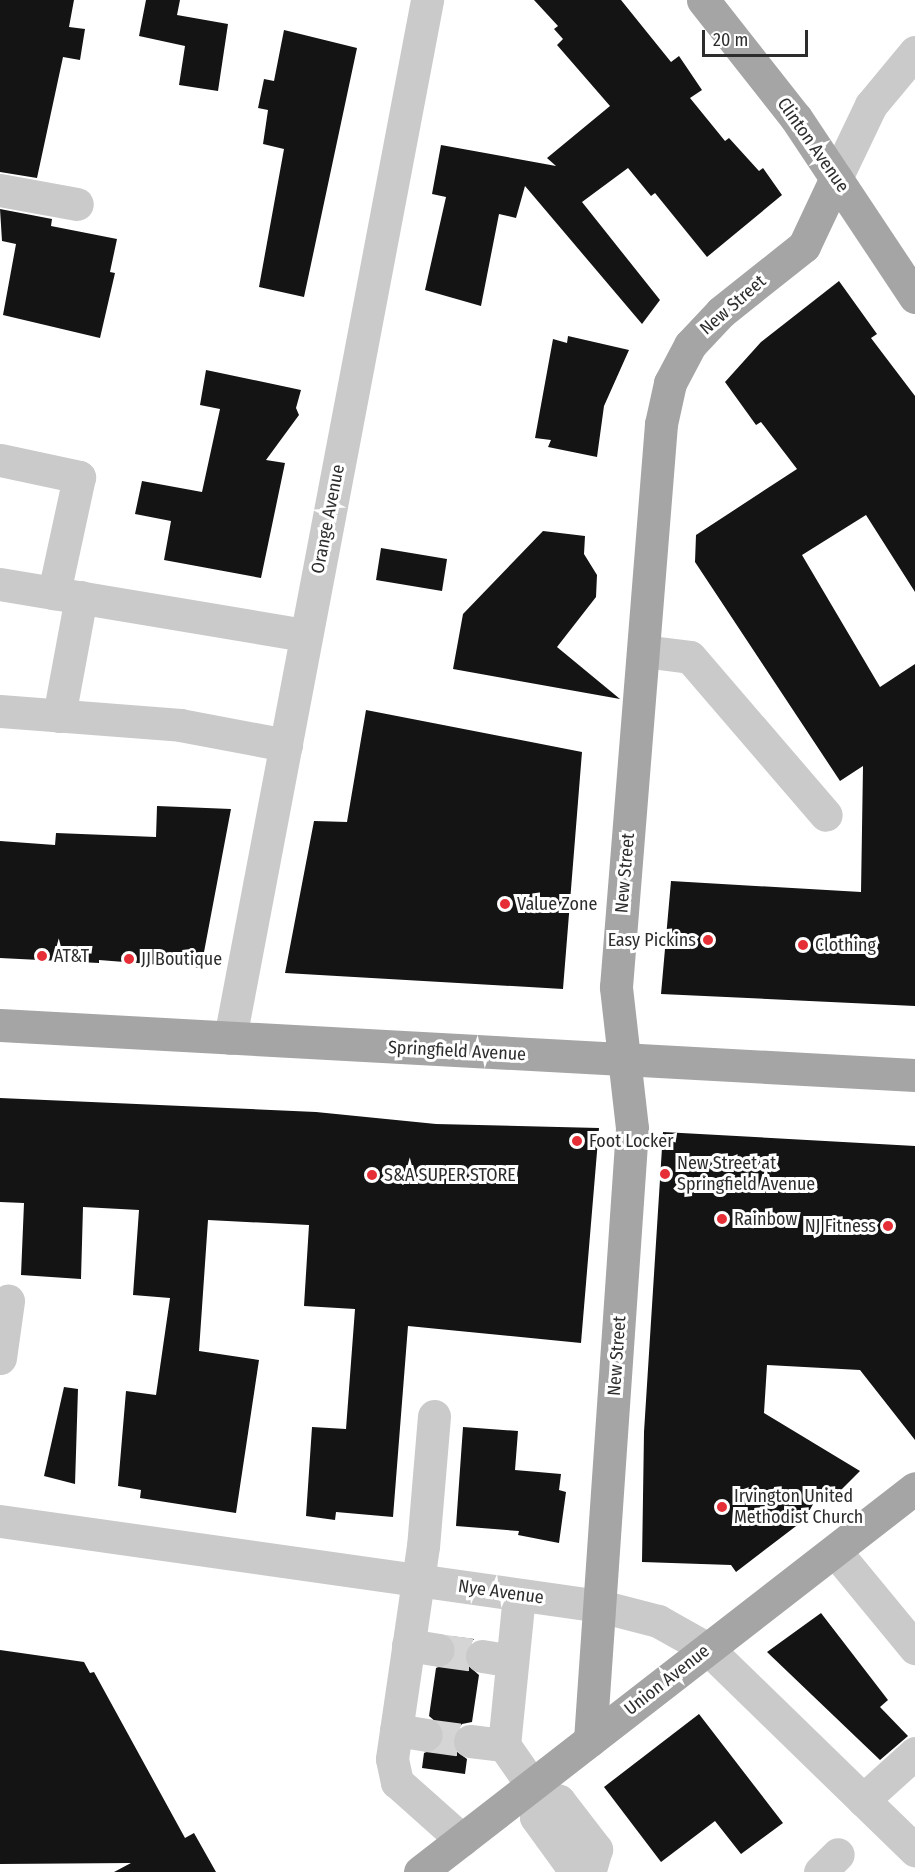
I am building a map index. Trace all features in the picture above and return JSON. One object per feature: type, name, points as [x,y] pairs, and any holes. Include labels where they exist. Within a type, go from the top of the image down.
[{"type":"main road","name":"Clinton Avenue","points":[[703,0],[796,118],[915,297]]},
{"type":"main road","name":"New Street","points":[[590,1740],[632,1128],[616,987],[661,424],[670,383],[690,345],[703,329],[804,246],[836,178]]},
{"type":"main road","name":"Springfield Avenue","points":[[0,1025],[915,1075]]},
{"type":"main road","name":"Union Avenue","points":[[420,1872],[535,1790],[590,1740],[915,1488]]},
{"type":"street","name":"Orange Avenue","points":[[230,1038],[423,0]]},
{"type":"street","points":[[836,178],[871,105],[915,52]]},
{"type":"street","points":[[0,190],[77,204]]},
{"type":"street","points":[[0,460],[79,477],[67,595],[59,716]]},
{"type":"street","points":[[0,584],[306,635]]},
{"type":"street","points":[[643,651],[690,657],[826,815]]},
{"type":"street","points":[[0,711],[180,724],[286,745]]},
{"type":"street","points":[[0,1358],[8,1301]]},
{"type":"street","points":[[434,1416],[416,1580],[423,1648],[411,1733],[392,1759],[397,1782],[462,1840]]},
{"type":"street","name":"Nye Avenue","points":[[0,1521],[600,1606],[658,1621],[708,1649],[915,1850]]},
{"type":"street","points":[[835,1551],[915,1648]]},
{"type":"street","points":[[519,1595],[497,1658],[504,1746],[535,1790],[536,1817],[570,1864],[590,1871]]},
{"type":"street","points":[[470,1741],[504,1746]]},
{"type":"street","points":[[863,1800],[915,1753]]},
{"type":"building","points":[[0,0],[74,0],[69,27],[85,29],[80,60],[63,57],[37,178],[0,172]]},
{"type":"building","points":[[146,0],[180,0],[177,15],[228,24],[218,91],[179,85],[185,46],[139,36]]},
{"type":"building","points":[[534,0],[621,0],[671,62],[679,56],[702,90],[690,98],[725,141],[729,138],[759,171],[763,168],[782,195],[707,257],[655,193],[651,196],[628,168],[582,202],[660,300],[642,324],[525,186],[516,218],[499,214],[481,306],[425,290],[446,197],[432,194],[441,145],[556,166],[547,158],[610,106],[557,45],[563,39],[554,29],[558,26]]},
{"type":"building","points":[[284,30],[357,48],[304,297],[259,287],[284,149],[263,144],[268,110],[258,108],[264,79],[274,81]]},
{"type":"building","points":[[0,209],[52,219],[51,226],[117,239],[110,272],[115,273],[100,338],[3,315],[16,244],[2,241]]},
{"type":"building","points":[[839,281],[877,334],[871,338],[915,396],[915,592],[866,515],[802,555],[880,687],[915,664],[915,1006],[661,994],[671,881],[861,892],[863,766],[840,781],[695,562],[696,535],[797,469],[761,422],[756,425],[725,382],[761,342]]},
{"type":"building","points":[[568,336],[629,350],[604,406],[597,457],[548,447],[551,440],[535,438],[553,339],[567,343]]},
{"type":"building","points":[[206,370],[301,390],[296,408],[299,415],[266,460],[285,463],[261,578],[164,560],[171,521],[135,514],[142,481],[202,492],[220,409],[200,405]]},
{"type":"building","points":[[543,531],[585,536],[584,554],[597,575],[596,597],[557,647],[620,699],[453,669],[463,614]]},
{"type":"building","points":[[381,548],[447,559],[442,591],[376,580]]},
{"type":"building","name":"Value Zone","points":[[366,710],[582,752],[563,989],[285,973],[314,821],[347,822]]},
{"type":"building","points":[[157,806],[231,809],[201,968],[99,960],[99,963],[0,958],[0,841],[55,845],[56,833],[156,837]]},
{"type":"building","points":[[0,1098],[316,1112],[436,1124],[599,1128],[581,1343],[408,1326],[393,1517],[336,1512],[335,1520],[306,1516],[312,1427],[346,1429],[355,1309],[304,1306],[309,1225],[208,1220],[199,1351],[259,1360],[236,1513],[140,1498],[141,1490],[118,1486],[126,1391],[156,1395],[170,1298],[133,1295],[139,1210],[83,1207],[81,1279],[21,1275],[24,1203],[0,1202]]},
{"type":"building","points":[[663,1132],[915,1146],[915,1440],[860,1370],[767,1365],[764,1413],[860,1471],[836,1495],[823,1487],[804,1520],[736,1572],[731,1565],[642,1562],[644,1432]]},
{"type":"building","points":[[64,1387],[78,1389],[75,1484],[44,1476]]},
{"type":"building","points":[[463,1427],[518,1431],[515,1470],[561,1474],[559,1490],[566,1492],[559,1543],[518,1535],[519,1531],[456,1526]]},
{"type":"building","points":[[821,1613],[888,1700],[880,1707],[908,1736],[880,1760],[767,1652]]},
{"type":"building","points":[[450,1636],[474,1639],[464,1652],[464,1662],[479,1675],[472,1722],[462,1724],[452,1738],[453,1749],[467,1759],[465,1774],[422,1768],[424,1753],[440,1747],[444,1739],[443,1728],[429,1716],[436,1668],[452,1662],[456,1654]]},
{"type":"building","points":[[0,1650],[84,1662],[90,1673],[94,1672],[185,1838],[194,1833],[216,1872],[114,1872],[131,1863],[0,1864]]},
{"type":"building","points":[[699,1714],[783,1823],[741,1854],[715,1821],[661,1862],[604,1787]]},
{"type":"tunnel","points":[[438,1650],[482,1656]]},
{"type":"tunnel","points":[[426,1735],[470,1741]]},
{"type":"place","name":"Value Zone","points":[[505,904]]},
{"type":"place","name":"Easy Pickins","points":[[708,940]]},
{"type":"place","name":"Clothing","points":[[803,945]]},
{"type":"place","name":"AT&T","points":[[42,956]]},
{"type":"place","name":"JJ Boutique","points":[[129,959]]},
{"type":"place","name":"Foot Locker","points":[[577,1141]]},
{"type":"place","name":"New Street at Springfield Avenue","points":[[665,1174]]},
{"type":"place","name":"S&A SUPER STORE","points":[[372,1175]]},
{"type":"place","name":"Rainbow","points":[[722,1219]]},
{"type":"place","name":"NJ Fitness","points":[[888,1226]]},
{"type":"place","name":"Irvington United Methodist Church","points":[[722,1507]]}]
